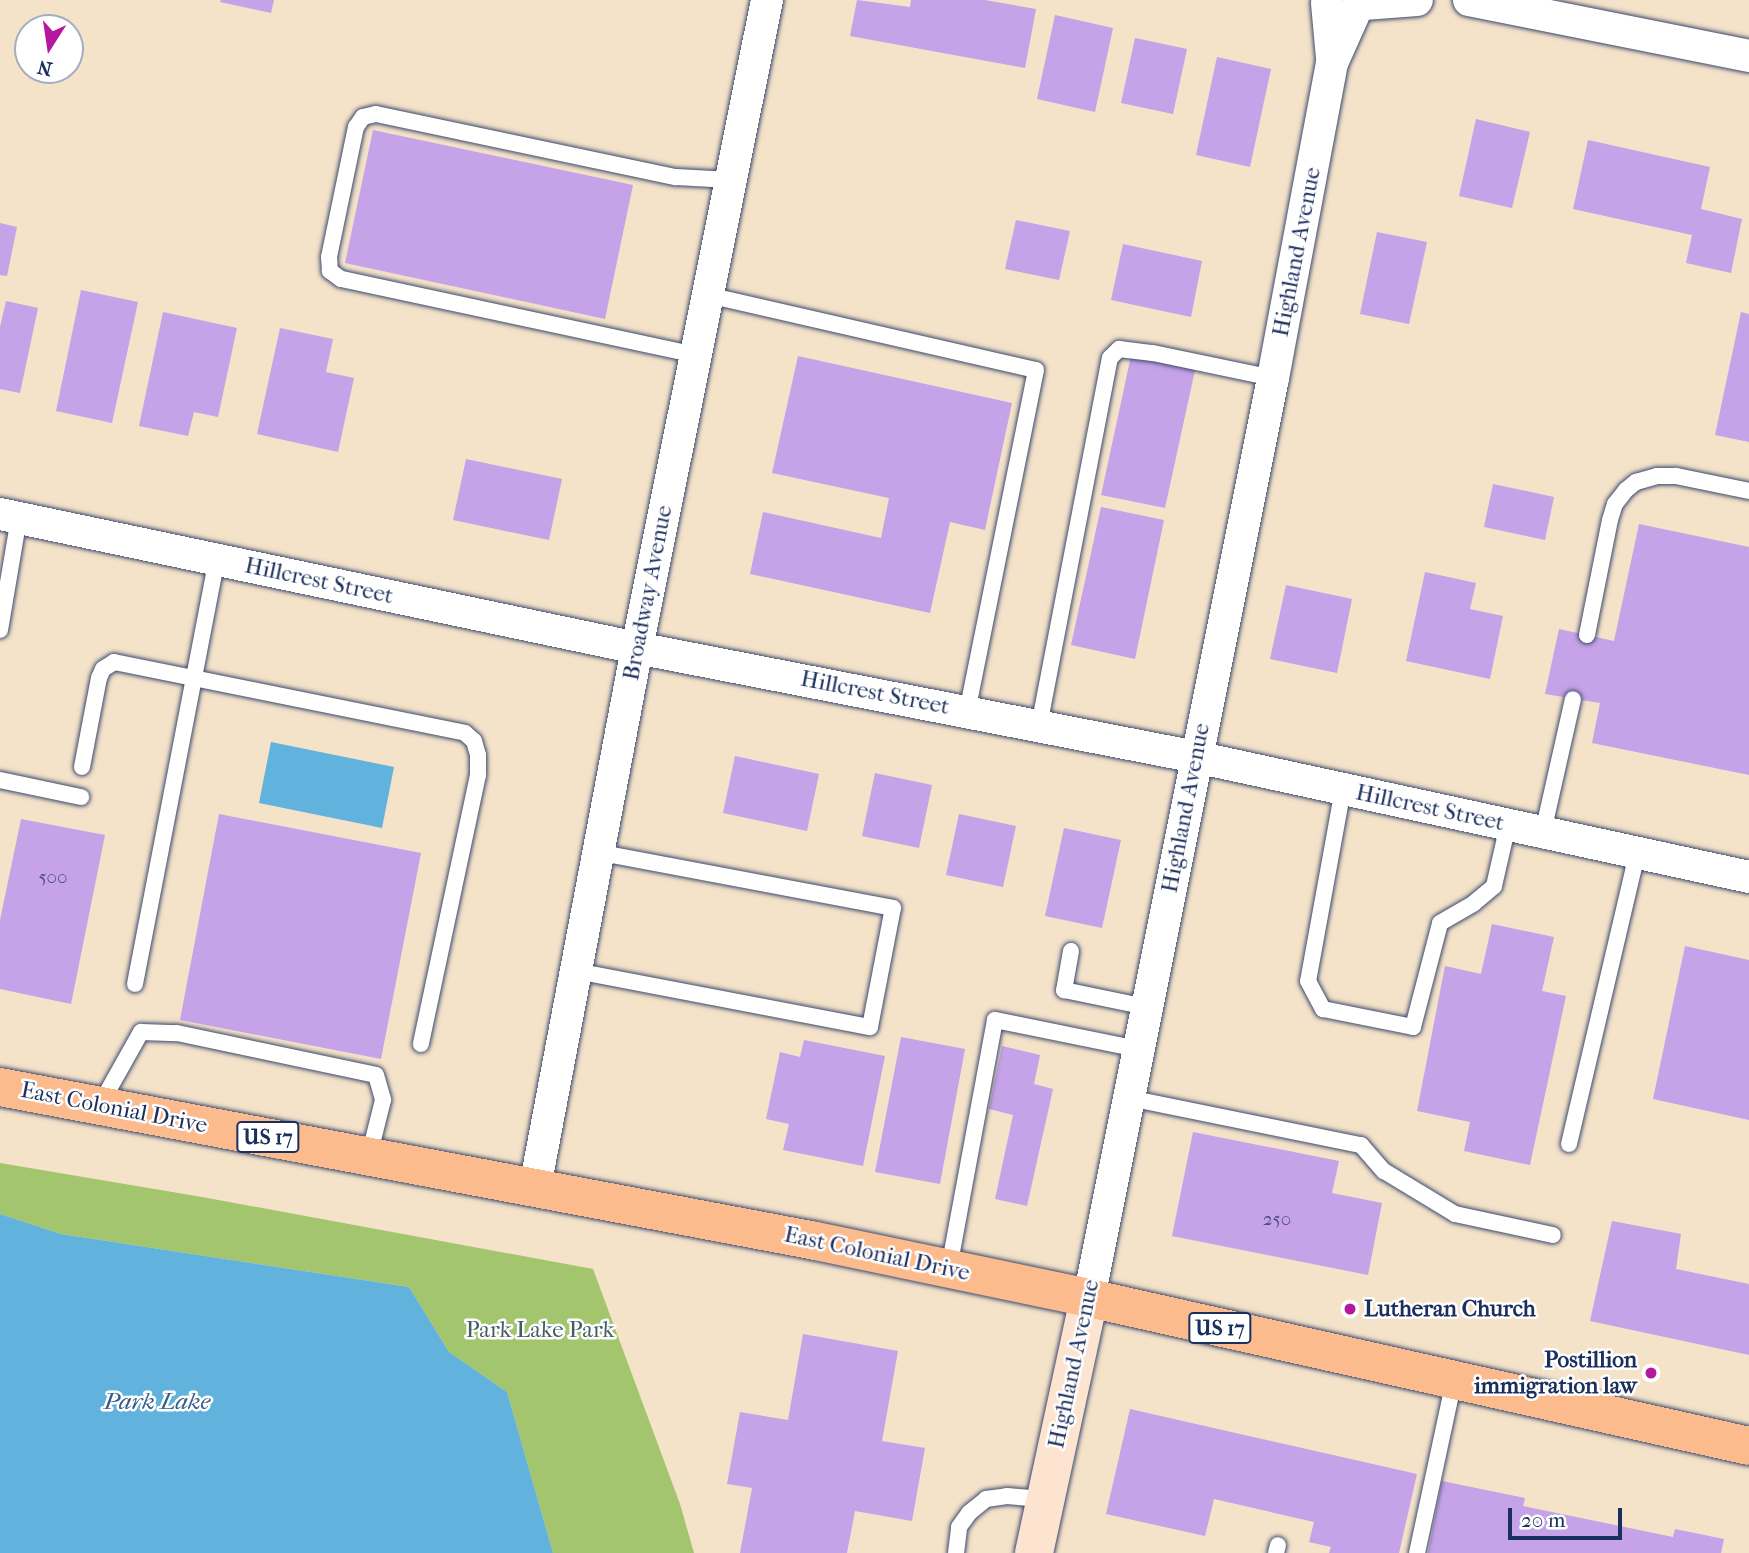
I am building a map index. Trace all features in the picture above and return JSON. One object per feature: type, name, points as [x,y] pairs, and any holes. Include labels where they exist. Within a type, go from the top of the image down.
[{"type":"highway","name":"East Colonial Drive","points":[[0,1087],[949,1268],[1749,1446]]},
{"type":"street","name":"Broadway Avenue","points":[[535,1187],[636,648],[767,0]]},
{"type":"street","points":[[1348,3],[1417,0]]},
{"type":"street","points":[[1469,0],[1749,56]]},
{"type":"street","name":"Highland Avenue","points":[[1034,1553],[1089,1298],[1273,378],[1332,63],[1348,3]]},
{"type":"street","name":"Hillcrest Street","points":[[10,516],[636,648],[1196,757],[1749,877]]},
{"type":"lane","points":[[696,355],[341,279],[330,271],[329,257],[356,127],[363,117],[376,114],[676,177],[731,180]]},
{"type":"lane","points":[[708,295],[1036,370],[967,711]]},
{"type":"lane","points":[[1039,726],[1110,358],[1119,349],[1153,353],[1273,378]]},
{"type":"lane","points":[[1587,635],[1610,520],[1615,504],[1626,490],[1636,482],[1667,476],[1749,491]]},
{"type":"lane","points":[[0,630],[11,572],[10,516]]},
{"type":"lane","points":[[135,985],[217,560]]},
{"type":"lane","points":[[82,767],[103,669],[114,662],[465,733],[474,741],[478,755],[478,775],[421,1044]]},
{"type":"lane","points":[[1543,832],[1573,699]]},
{"type":"lane","points":[[0,780],[81,797]]},
{"type":"lane","points":[[1343,789],[1308,981],[1323,1009],[1413,1027],[1440,923],[1474,903],[1494,886],[1508,825]]},
{"type":"lane","points":[[576,971],[870,1027],[893,908],[598,852]]},
{"type":"lane","points":[[1569,1144],[1637,853]]},
{"type":"lane","points":[[1071,951],[1065,990],[1146,1007]]},
{"type":"lane","points":[[949,1268],[995,1020],[1138,1049]]},
{"type":"lane","points":[[100,1106],[141,1032],[177,1033],[376,1075],[383,1100],[369,1156]]},
{"type":"lane","points":[[1129,1098],[1361,1145],[1384,1171],[1455,1214],[1553,1235]]},
{"type":"lane","points":[[1417,1553],[1454,1380]]},
{"type":"lane","points":[[956,1553],[959,1527],[969,1513],[986,1499],[1007,1496],[1045,1499]]},
{"type":"green space","name":"Park Lake Park","points":[[0,1163],[593,1269],[680,1504],[694,1553],[553,1553],[507,1392],[449,1352],[409,1287],[61,1234],[0,1214]]},
{"type":"water","points":[[271,742],[394,767],[382,828],[259,803]]},
{"type":"water","name":"Park Lake","points":[[0,1214],[61,1234],[409,1287],[449,1352],[507,1392],[553,1553],[0,1553]]},
{"type":"building","points":[[274,0],[271,13],[220,2]]},
{"type":"building","points":[[857,0],[910,7],[911,0],[985,0],[1036,9],[1025,68],[850,36]]},
{"type":"building","points":[[1055,15],[1113,28],[1095,112],[1037,99]]},
{"type":"building","points":[[1135,38],[1187,49],[1173,114],[1121,103]]},
{"type":"building","points":[[1217,57],[1271,69],[1250,167],[1196,155]]},
{"type":"building","points":[[1476,119],[1530,132],[1512,208],[1459,196]]},
{"type":"building","points":[[373,130],[633,185],[605,319],[345,263]]},
{"type":"building","points":[[1588,140],[1710,167],[1701,209],[1742,219],[1731,273],[1686,263],[1692,235],[1573,209]]},
{"type":"building","points":[[1016,220],[1070,231],[1059,280],[1005,269]]},
{"type":"building","points":[[0,223],[17,227],[7,276],[0,275]]},
{"type":"building","points":[[1377,232],[1427,242],[1409,324],[1360,314]]},
{"type":"building","points":[[1123,244],[1202,261],[1191,317],[1111,300]]},
{"type":"building","points":[[81,290],[138,302],[112,423],[56,411]]},
{"type":"building","points":[[6,301],[38,308],[20,393],[0,389],[0,327]]},
{"type":"building","points":[[163,312],[237,328],[218,417],[194,412],[188,436],[139,426]]},
{"type":"building","points":[[1741,312],[1749,314],[1749,442],[1715,435]]},
{"type":"building","points":[[280,328],[333,339],[326,372],[354,378],[338,452],[257,434]]},
{"type":"building","points":[[798,356],[1012,403],[985,530],[950,522],[930,613],[750,574],[763,512],[881,538],[889,498],[772,473]]},
{"type":"building","points":[[1131,356],[1195,370],[1165,508],[1101,495]]},
{"type":"building","points":[[466,459],[562,479],[549,540],[453,520]]},
{"type":"building","points":[[1493,484],[1554,497],[1545,540],[1484,527]]},
{"type":"building","points":[[1101,507],[1164,520],[1135,659],[1071,645]]},
{"type":"building","points":[[1639,524],[1749,547],[1749,775],[1592,743],[1600,703],[1545,694],[1559,629],[1614,641]]},
{"type":"building","points":[[1425,572],[1476,583],[1470,609],[1503,616],[1490,679],[1406,661]]},
{"type":"building","points":[[1286,585],[1352,599],[1337,673],[1270,659]]},
{"type":"building","points":[[735,756],[819,774],[807,831],[723,813]]},
{"type":"building","points":[[875,773],[932,785],[919,848],[862,836]]},
{"type":"building","points":[[219,814],[421,853],[381,1059],[180,1020]]},
{"type":"building","points":[[959,814],[1016,826],[1003,887],[946,875]]},
{"type":"building","points":[[21,819],[105,835],[71,1004],[0,989],[0,920]]},
{"type":"building","points":[[1064,828],[1121,840],[1102,928],[1045,916]]},
{"type":"building","points":[[1492,924],[1554,937],[1542,991],[1566,996],[1530,1165],[1464,1151],[1470,1122],[1417,1111],[1445,966],[1481,974]]},
{"type":"building","points":[[1685,946],[1749,960],[1749,1120],[1653,1099]]},
{"type":"building","points":[[901,1037],[965,1049],[940,1184],[875,1172]]},
{"type":"building","points":[[804,1040],[885,1056],[863,1166],[783,1150],[789,1124],[766,1119],[780,1052],[800,1057]]},
{"type":"building","points":[[1002,1046],[1040,1055],[1034,1084],[1053,1089],[1027,1206],[995,1199],[1013,1115],[989,1109]]},
{"type":"building","points":[[1193,1132],[1339,1161],[1332,1193],[1382,1203],[1368,1275],[1172,1236]]},
{"type":"building","points":[[1612,1221],[1681,1234],[1676,1269],[1749,1284],[1749,1355],[1590,1321]]},
{"type":"building","points":[[803,1334],[898,1351],[882,1441],[925,1448],[912,1521],[855,1511],[847,1553],[740,1553],[752,1488],[727,1484],[740,1412],[788,1420]]},
{"type":"building","points":[[1130,1409],[1417,1474],[1399,1553],[1329,1553],[1331,1547],[1309,1542],[1314,1522],[1214,1499],[1205,1536],[1106,1514]]},
{"type":"building","points":[[1442,1481],[1525,1498],[1523,1506],[1673,1537],[1675,1529],[1724,1539],[1721,1553],[1428,1553]]},
{"type":"place","name":"Lutheran Church","points":[[1350,1309]]},
{"type":"place","name":"Postillion immigration law","points":[[1651,1373]]}]
